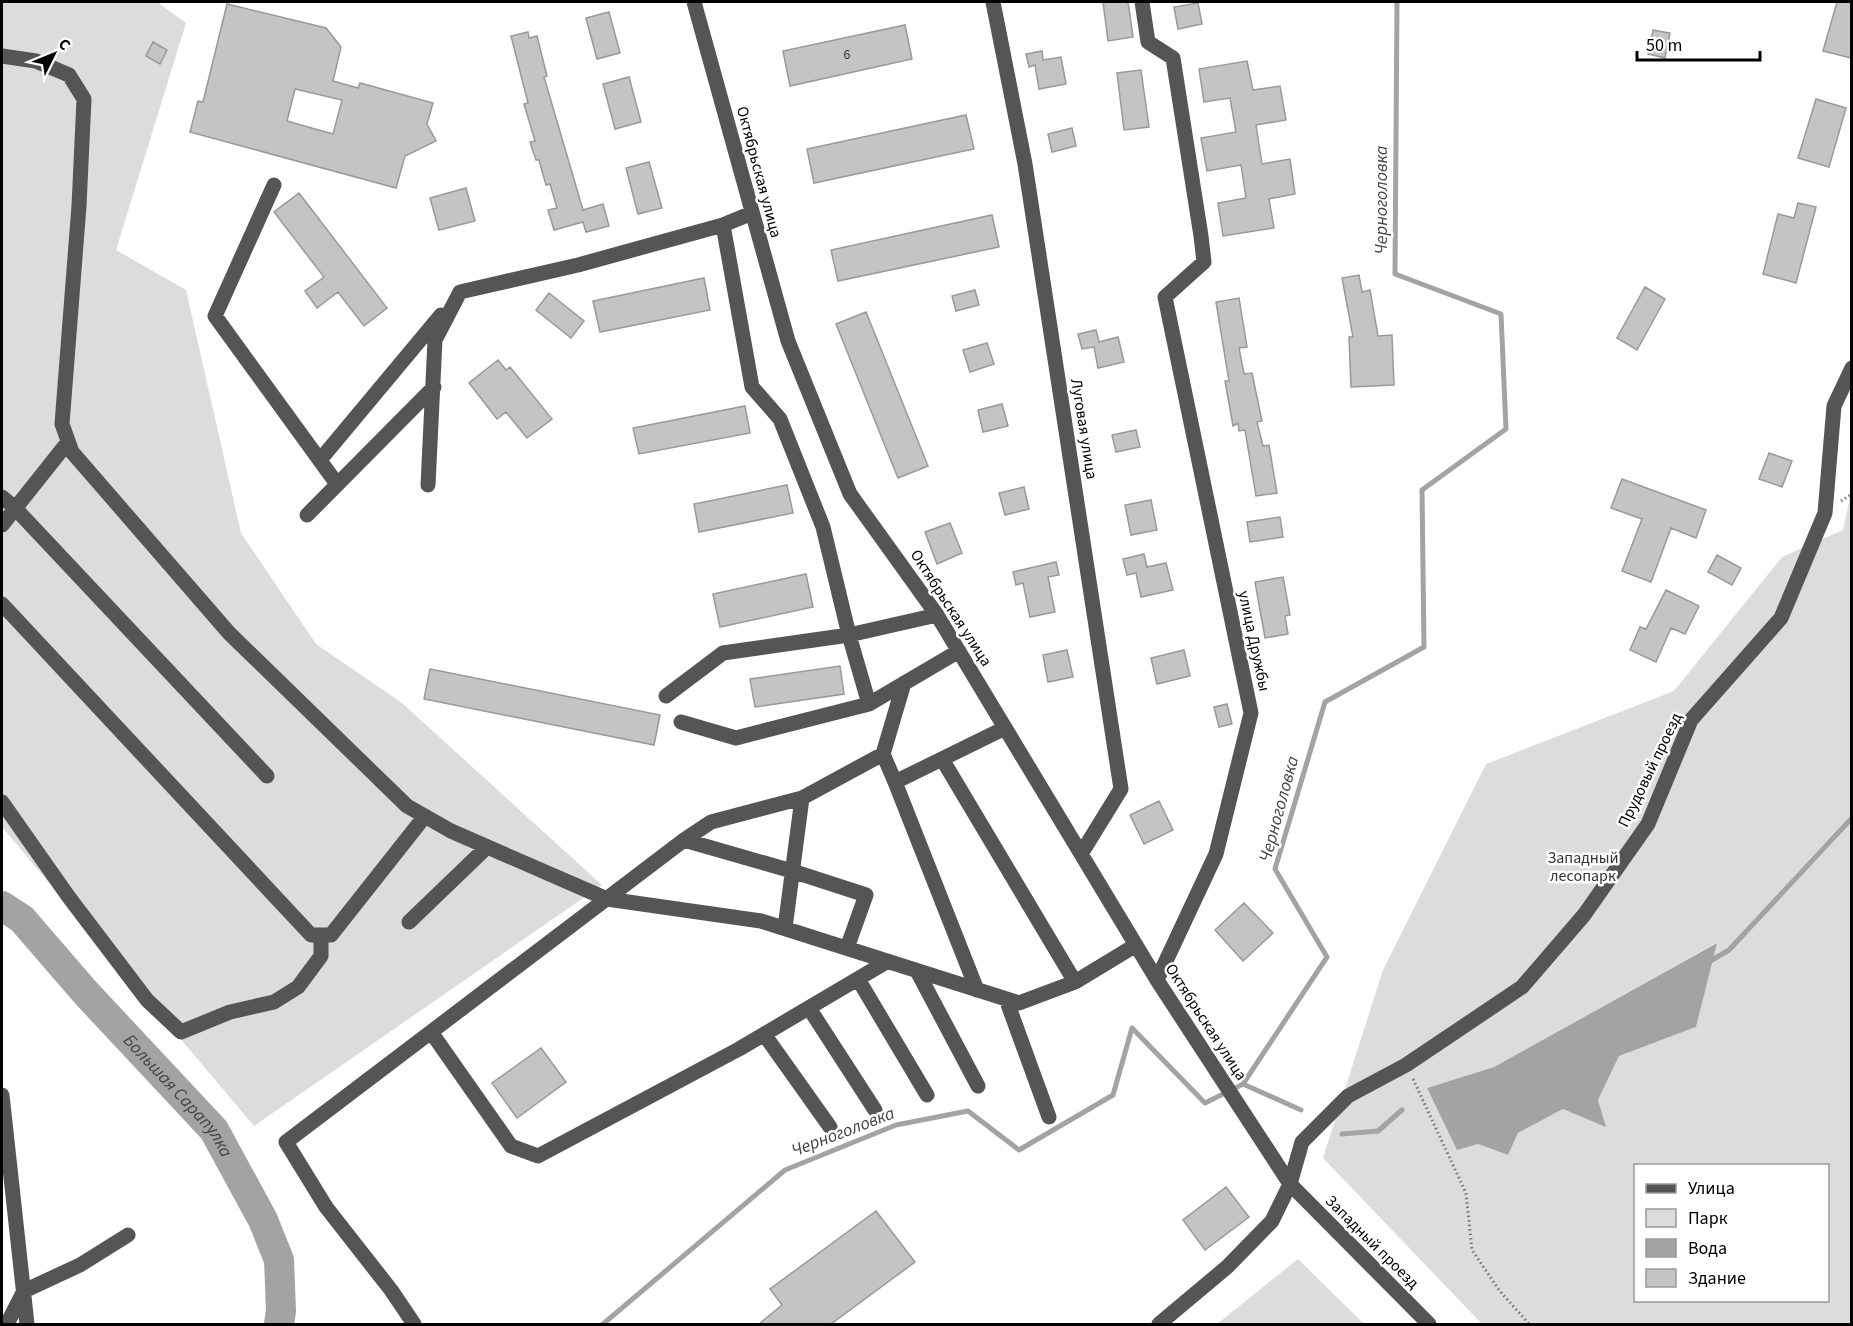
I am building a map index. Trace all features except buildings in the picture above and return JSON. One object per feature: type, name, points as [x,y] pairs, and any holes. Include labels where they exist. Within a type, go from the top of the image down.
[{"type":"street","name":"Октябрьская улица","points":[[694,2],[788,341],[850,494],[937,615],[1157,980],[1290,1184]]},
{"type":"street","name":"Луговая улица","points":[[993,2],[1025,164],[1121,789],[1081,854]]},
{"type":"street","name":"улица Дружбы","points":[[1142,2],[1148,42],[1173,58],[1204,262],[1165,297],[1251,713],[1216,854],[1157,980]]},
{"type":"street","points":[[2,56],[36,61],[69,75],[84,99],[79,206],[62,424],[72,452],[230,633],[407,806],[451,831],[607,899],[761,921],[1019,1003],[1075,982],[1136,945]]},
{"type":"street","points":[[274,185],[215,316],[337,484]]},
{"type":"street","points":[[320,460],[460,292],[578,265],[723,225],[752,213]]},
{"type":"street","points":[[723,225],[752,387],[780,419],[823,527],[869,704]]},
{"type":"street","points":[[428,485],[435,340],[460,292]]},
{"type":"street","name":"Прудовый проезд","points":[[1159,1324],[1227,1268],[1272,1221],[1290,1184],[1302,1142],[1348,1096],[1406,1065],[1522,987],[1584,915],[1648,824],[1691,720],[1781,618],[1825,513],[1834,406],[1851,368]]},
{"type":"street","points":[[307,515],[434,387]]},
{"type":"street","points":[[2,525],[68,442]]},
{"type":"street","points":[[2,497],[15,508],[267,776]]},
{"type":"street","points":[[2,604],[310,935],[331,935],[425,816]]},
{"type":"street","points":[[666,696],[723,653],[849,634],[937,615]]},
{"type":"street","points":[[681,722],[736,738],[869,704],[959,651]]},
{"type":"street","points":[[904,683],[884,754],[977,990]]},
{"type":"street","points":[[895,782],[1005,728]]},
{"type":"street","points":[[414,1324],[391,1290],[326,1207],[286,1142],[684,840],[711,822],[801,798],[884,754]]},
{"type":"street","points":[[942,759],[1075,982]]},
{"type":"street","points":[[785,928],[801,798]]},
{"type":"street","points":[[2,802],[68,896],[147,1000],[181,1032],[230,1012],[274,1002],[298,987],[321,956],[321,935]]},
{"type":"street","points":[[684,840],[866,895],[847,948]]},
{"type":"street","points":[[409,922],[488,847]]},
{"type":"street","points":[[430,1032],[512,1146],[538,1156],[764,1034],[888,961]]},
{"type":"street","points":[[917,971],[978,1086]]},
{"type":"street","points":[[858,979],[927,1095]]},
{"type":"street","points":[[1006,999],[1049,1117]]},
{"type":"street","points":[[808,1008],[875,1110]]},
{"type":"street","points":[[764,1034],[830,1127]]},
{"type":"street","points":[[2,1095],[27,1324]]},
{"type":"street","name":"Западный проезд","points":[[1290,1184],[1429,1324]]},
{"type":"street","points":[[7,1324],[24,1291],[80,1265],[128,1235]]},
{"type":"path","points":[[1406,1065],[1466,1193],[1472,1250],[1499,1290],[1529,1324]]},
{"type":"green space","points":[[2,2],[157,2],[186,23],[116,250],[186,290],[241,533],[316,644],[402,703],[602,885],[254,1126],[2,827]]},
{"type":"green space","name":"Западный лесопарк","points":[[1851,493],[1851,1324],[1482,1324],[1323,1158],[1383,970],[1486,764],[1674,691],[1782,557],[1843,530]],"holes":[[[1716,943],[1696,1027],[1619,1056],[1598,1100],[1563,1109],[1518,1133],[1508,1155],[1478,1144],[1457,1149],[1427,1088],[1494,1067]]]},
{"type":"green space","points":[[1298,1259],[1364,1324],[1217,1324]]},
{"type":"water","points":[[1717,943],[1696,1027],[1619,1056],[1598,1100],[1606,1127],[1563,1109],[1518,1133],[1508,1155],[1478,1144],[1457,1150],[1427,1088],[1494,1067]]},
{"type":"waterway","name":"Черноголовка","points":[[603,1324],[785,1170],[896,1125],[968,1111],[1019,1150],[1113,1095],[1132,1028],[1205,1103],[1243,1084],[1327,957],[1275,869],[1325,702],[1424,647],[1422,490],[1506,429],[1501,314],[1395,274],[1397,2]]},
{"type":"waterway","points":[[1707,963],[1729,950],[1852,818]]},
{"type":"waterway","name":"Большая Сарапулка","points":[[2,906],[22,919],[85,992],[214,1130],[263,1220],[279,1260],[281,1311],[279,1324]]},
{"type":"waterway","points":[[1243,1084],[1301,1110]]},
{"type":"waterway","points":[[1342,1134],[1378,1131],[1402,1110]]}]
